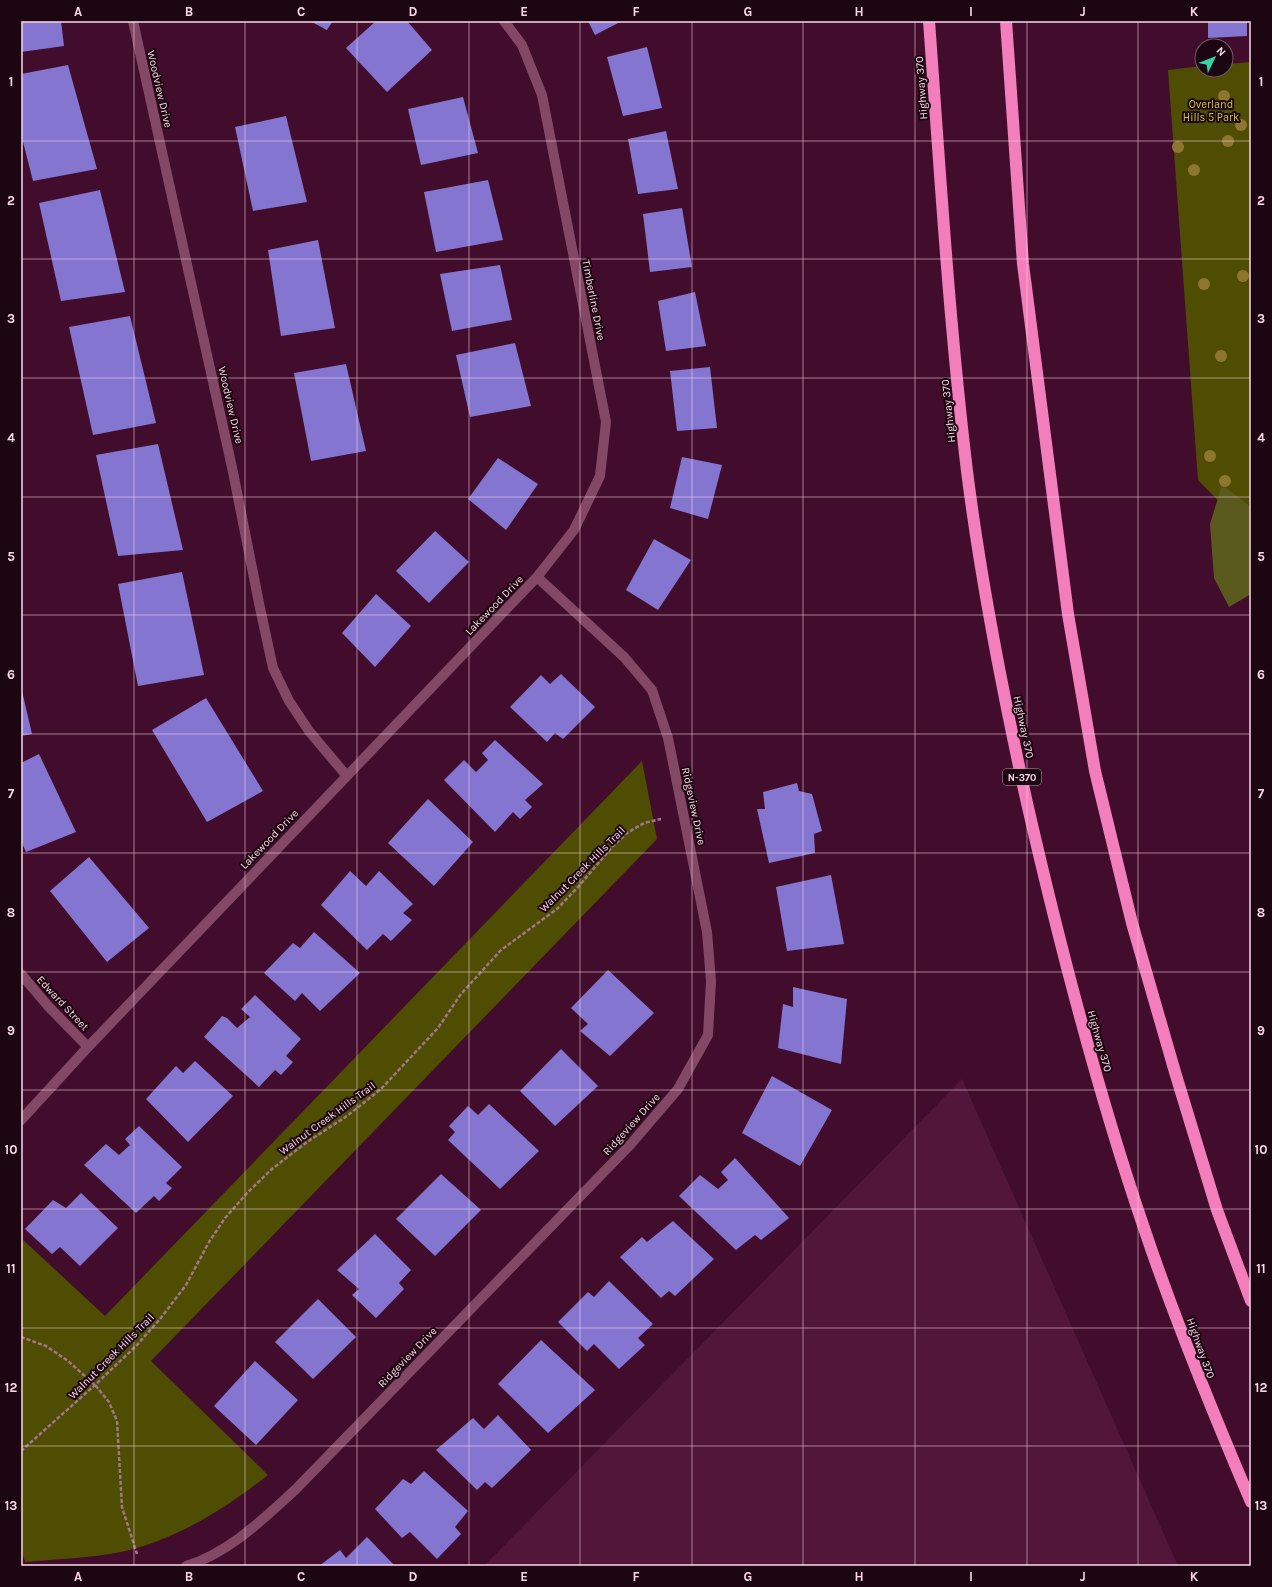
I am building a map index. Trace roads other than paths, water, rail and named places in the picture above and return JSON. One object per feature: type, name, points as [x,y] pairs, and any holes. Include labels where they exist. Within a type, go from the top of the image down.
[{"type":"highway","name":"Highway 370","points":[[929,21],[944,227],[967,472],[1006,707],[1044,879],[1088,1050],[1144,1231],[1208,1401],[1251,1502]]},
{"type":"highway","points":[[1006,21],[1023,264],[1068,614],[1095,771],[1132,923],[1175,1072],[1217,1210],[1251,1301]]},
{"type":"street","name":"Woodview Drive","points":[[133,21],[233,472],[273,668],[289,701],[308,731],[346,775]]},
{"type":"street","name":"Timberline Drive","points":[[504,21],[522,45],[542,95],[606,422],[600,476],[574,530],[537,577]]},
{"type":"street","name":"Lakewood Drive","points":[[21,1120],[88,1047],[346,775],[537,577]]},
{"type":"street","name":"Ridgeview Drive","points":[[186,1566],[204,1560],[252,1529],[296,1490],[630,1145],[678,1089],[708,1035],[711,981],[707,932],[668,738],[652,690],[624,657],[537,577]]},
{"type":"street","name":"Edward Street","points":[[21,974],[48,1006],[88,1047]]},
{"type":"park label","name":"Overland Hills 5 Park","points":[[1211,110]]}]
